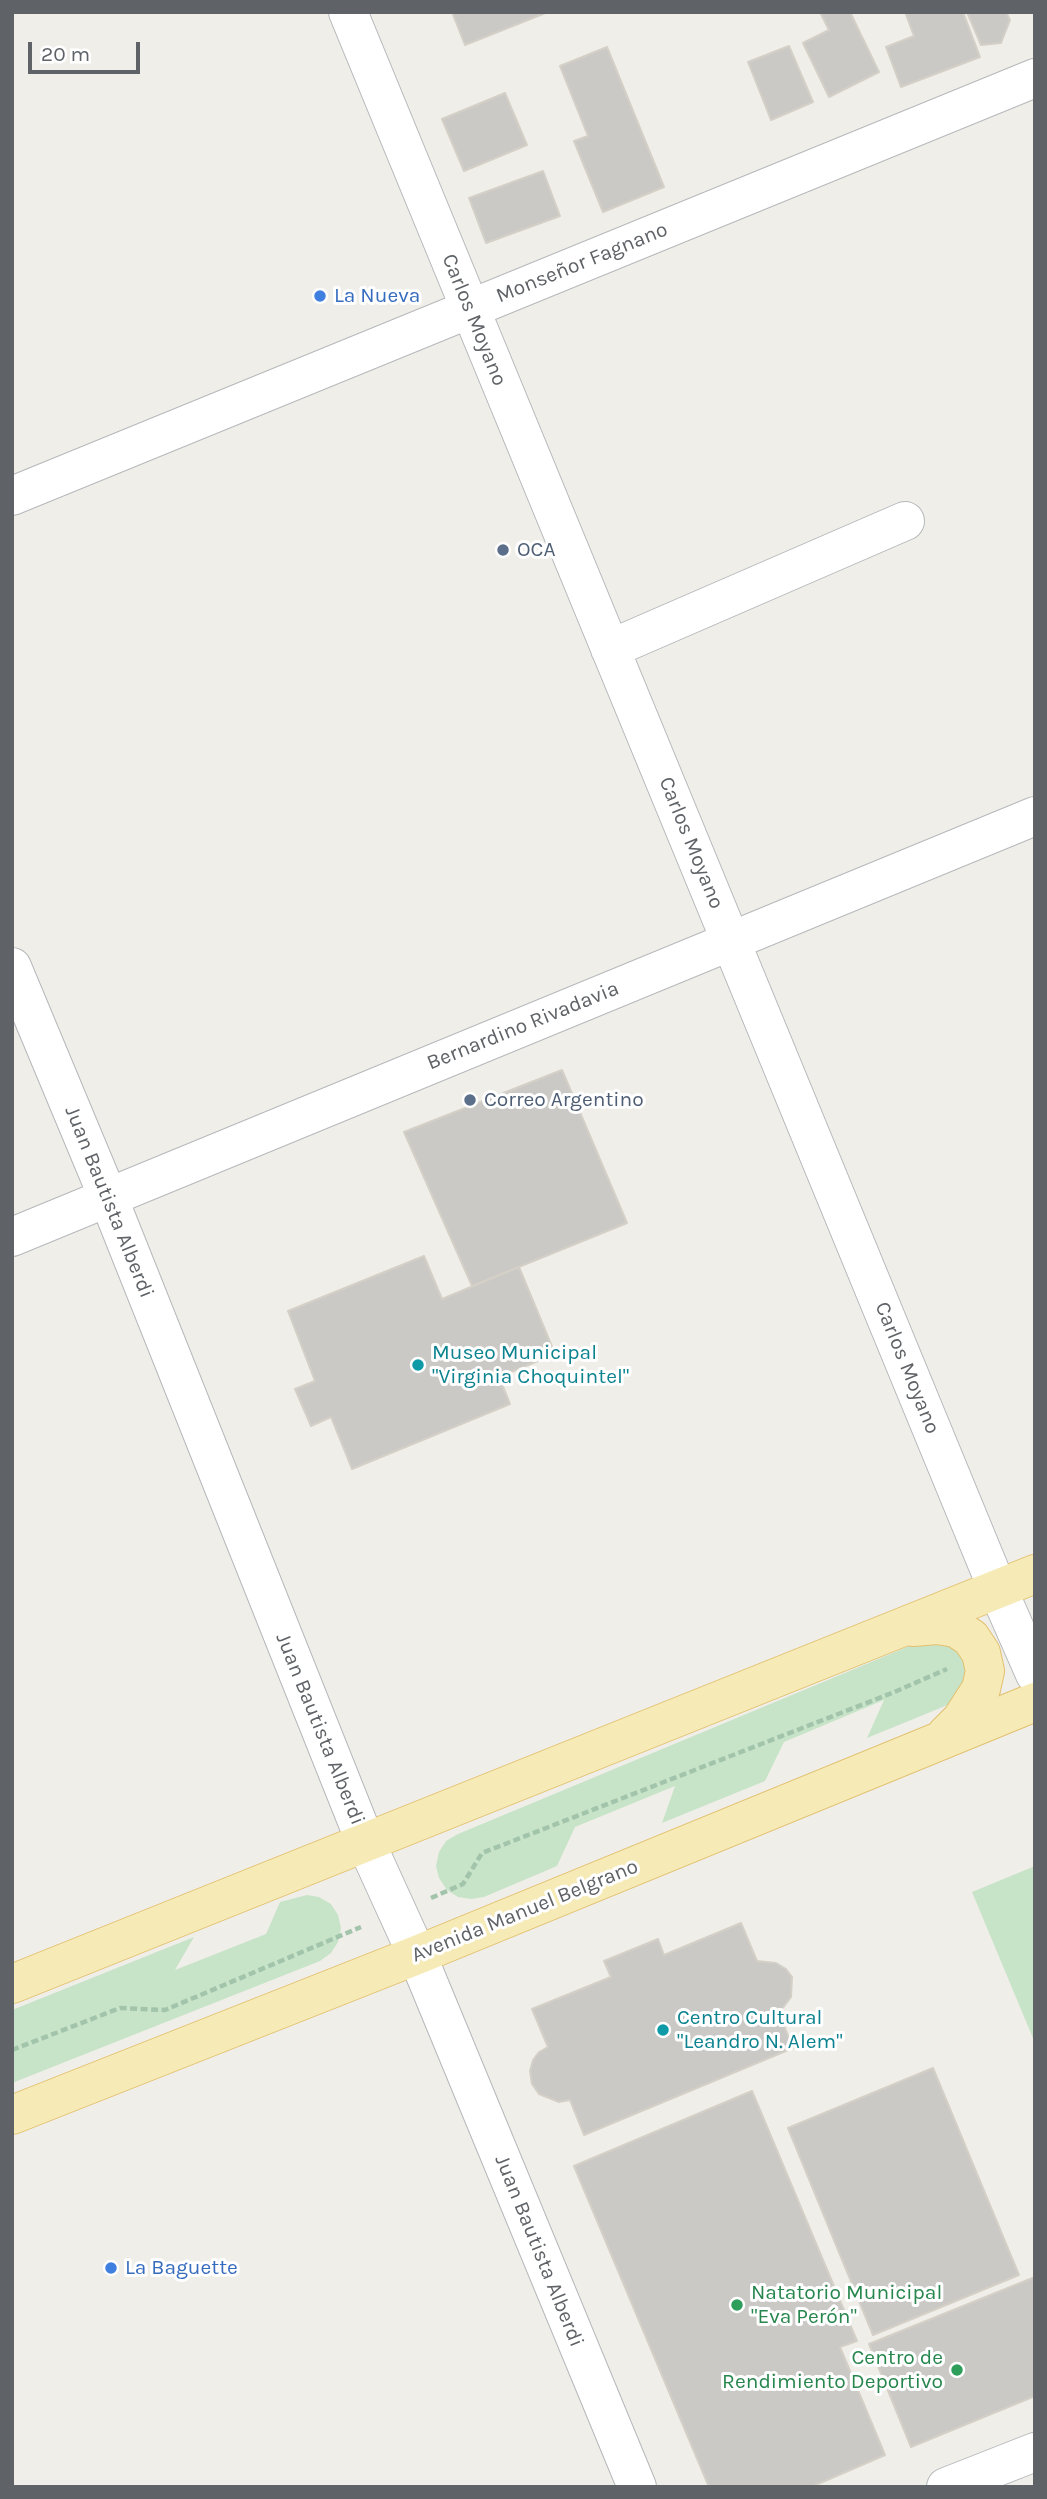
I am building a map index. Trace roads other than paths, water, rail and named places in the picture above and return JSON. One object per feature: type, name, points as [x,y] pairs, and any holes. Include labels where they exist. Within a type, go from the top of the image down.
[{"type":"main road","points":[[12,1984],[1035,1574]]},
{"type":"main road","points":[[902,1628],[937,1625],[956,1628],[971,1638],[981,1653],[985,1671],[981,1689],[961,1720],[942,1739]]},
{"type":"main road","name":"Avenida Manuel Belgrano","points":[[12,2115],[417,1955],[1035,1702]]},
{"type":"street","name":"Carlos Moyano","points":[[348,12],[998,1590],[1035,1674]]},
{"type":"street","name":"Monseñor Fagnano","points":[[12,496],[1035,78]]},
{"type":"street","points":[[610,649],[905,521]]},
{"type":"street","name":"Bernardino Rivadavia","points":[[12,1237],[1035,816]]},
{"type":"street","name":"Juan Bautista Alberdi","points":[[12,967],[108,1197],[365,1841],[417,1955],[637,2487]]},
{"type":"street","points":[[946,2487],[1035,2452]]},
{"type":"place","name":"La Nueva","points":[[320,296]]},
{"type":"place","name":"OCA","points":[[503,550]]},
{"type":"place","name":"Correo Argentino","points":[[470,1100]]},
{"type":"place","name":"Museo Municipal \"Virginia Choquintel\"","points":[[418,1365]]},
{"type":"place","name":"Centro Cultural \"Leandro N. Alem\"","points":[[663,2030]]},
{"type":"place","name":"La Baguette","points":[[111,2268]]},
{"type":"place","name":"Natatorio Municipal \"Eva Perón\"","points":[[737,2305]]},
{"type":"place","name":"Centro de Rendimiento Deportivo","points":[[957,2370]]}]
